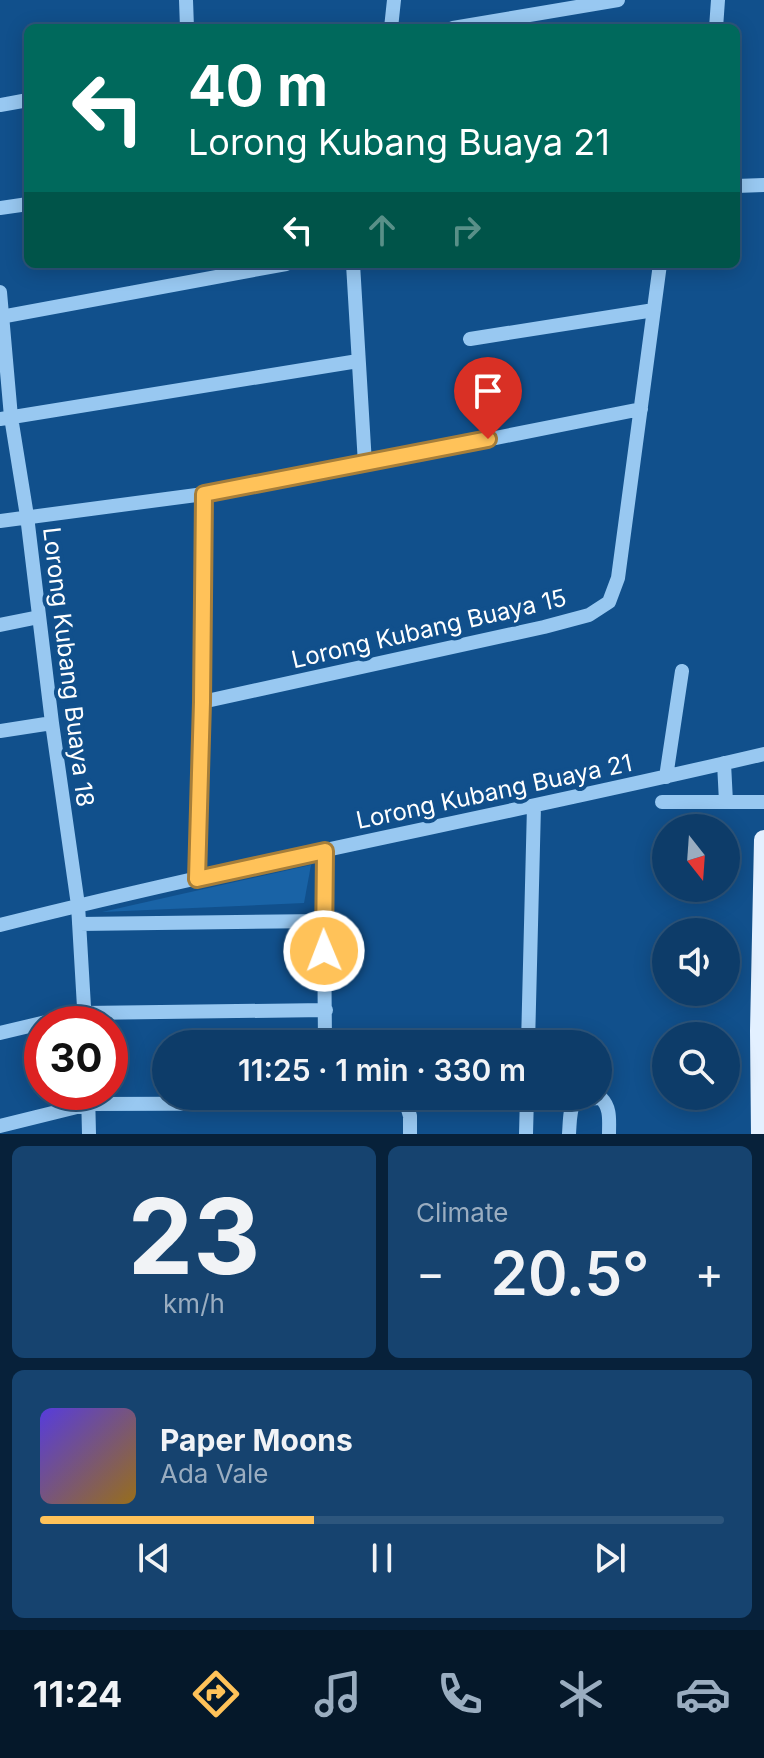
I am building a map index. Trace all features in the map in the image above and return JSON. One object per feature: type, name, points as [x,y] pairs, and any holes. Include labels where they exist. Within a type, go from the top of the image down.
[{"type":"main road","points":[[761,1134],[764,851]]},
{"type":"street","points":[[186,0],[187,24]]},
{"type":"street","points":[[391,24],[394,0]]},
{"type":"street","points":[[477,24],[618,0]]},
{"type":"street","points":[[716,24],[718,0]]},
{"type":"street","points":[[0,105],[24,101]]},
{"type":"street","points":[[740,186],[764,185]]},
{"type":"street","points":[[0,208],[24,205]]},
{"type":"street","points":[[195,268],[196,280]]},
{"type":"street","points":[[1,317],[264,268]]},
{"type":"street","points":[[353,268],[365,464]]},
{"type":"street","name":"Lorong Kubang Buaya 15","points":[[202,702],[544,627],[589,615],[609,602],[618,578],[659,268]]},
{"type":"street","name":"Lorong Kubang Buaya 18","points":[[0,292],[6,418],[27,516],[78,905],[84,1006]]},
{"type":"street","points":[[470,339],[654,310]]},
{"type":"street","points":[[6,418],[358,361]]},
{"type":"street","points":[[0,521],[204,494],[641,409]]},
{"type":"street","points":[[197,879],[204,494]]},
{"type":"street","points":[[0,625],[39,617]]},
{"type":"street","points":[[666,777],[682,671]]},
{"type":"street","points":[[0,731],[52,723]]},
{"type":"street","name":"Lorong Kubang Buaya 21","points":[[0,925],[78,905],[764,754]]},
{"type":"street","points":[[724,763],[726,802]]},
{"type":"street","points":[[662,802],[764,802]]},
{"type":"street","points":[[528,1030],[534,806]]},
{"type":"street","points":[[325,851],[325,1030]]},
{"type":"street","points":[[79,924],[324,921]]},
{"type":"street","points":[[128,1017],[326,1010]]},
{"type":"street","points":[[0,1033],[24,1029]]},
{"type":"street","points":[[128,1098],[152,1098]]},
{"type":"street","points":[[569,1134],[575,1102],[581,1098],[601,1098],[609,1111],[609,1134]]},
{"type":"street","points":[[0,1126],[18,1128],[60,1110]]},
{"type":"street","points":[[88,1110],[89,1134]]},
{"type":"street","points":[[408,1110],[410,1134]]},
{"type":"street","points":[[526,1134],[527,1110]]},
{"type":"shaded area","points":[[311,865],[304,903],[102,912]]},
{"type":"route","points":[[324,951],[325,851],[197,879],[204,494],[488,439]]}]
